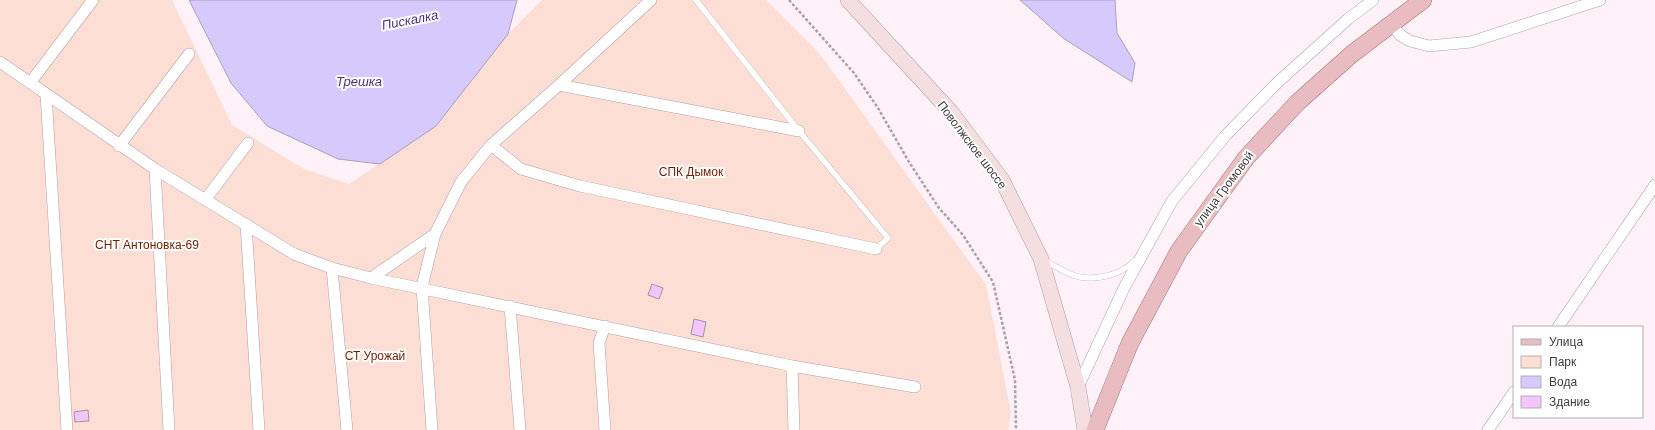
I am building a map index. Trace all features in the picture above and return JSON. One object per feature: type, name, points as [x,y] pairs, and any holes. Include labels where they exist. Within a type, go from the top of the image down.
[{"type":"main road","name":"Поволжское шоссе","points":[[848,0],[951,112],[1002,180],[1041,259],[1078,387],[1085,430]]},
{"type":"main road","name":"улица Громовой","points":[[1095,430],[1130,343],[1179,251],[1246,158],[1297,103],[1352,54],[1423,0]]},
{"type":"street","points":[[30,83],[93,0]]},
{"type":"street","points":[[432,430],[422,287],[435,234],[461,182],[490,145],[559,85],[651,0]]},
{"type":"street","points":[[1078,387],[1124,288],[1172,201],[1226,135],[1278,82],[1348,19],[1373,0]]},
{"type":"street","points":[[1391,23],[1400,35],[1410,41],[1429,46],[1471,42],[1600,0]]},
{"type":"street","points":[[119,146],[189,54]]},
{"type":"street","points":[[0,62],[119,146],[155,169],[294,254],[332,268],[371,278],[422,287],[792,366],[915,387]]},
{"type":"street","points":[[559,85],[799,131]]},
{"type":"street","points":[[46,94],[67,430]]},
{"type":"street","points":[[205,200],[248,143]]},
{"type":"street","points":[[490,145],[521,169],[580,186],[876,249]]},
{"type":"street","points":[[155,169],[169,430]]},
{"type":"street","points":[[1559,326],[1655,185]]},
{"type":"street","points":[[246,224],[259,430]]},
{"type":"street","points":[[371,278],[435,234]]},
{"type":"street","points":[[332,268],[347,430]]},
{"type":"street","points":[[510,306],[520,430]]},
{"type":"street","points":[[605,326],[599,343],[605,430]]},
{"type":"street","points":[[792,366],[794,430]]},
{"type":"street","points":[[1488,430],[1513,393]]},
{"type":"lane","points":[[696,0],[799,131],[888,238],[876,249]]},
{"type":"lane","points":[[1041,259],[1079,277],[1104,277],[1129,267],[1144,251]]},
{"type":"path","points":[[789,0],[854,73],[878,108],[921,182],[939,208],[962,235],[992,282],[1015,380],[1016,430]]},
{"type":"green space","points":[[0,0],[172,0],[232,125],[304,169],[349,184],[436,126],[508,34],[542,0],[766,0],[820,54],[986,285],[1011,413],[1008,430],[0,430]]},
{"type":"water","name":"Трешка","points":[[189,0],[517,0],[508,34],[436,126],[380,164],[338,159],[267,126],[231,83]]},
{"type":"water","points":[[1020,0],[1115,0],[1117,33],[1135,63],[1132,82],[1063,38]]},
{"type":"building","points":[[652,284],[663,288],[659,299],[648,295]]},
{"type":"building","points":[[694,319],[706,322],[703,337],[691,334]]},
{"type":"building","points":[[88,410],[89,421],[75,422],[74,412]]},
{"type":"water label","name":"Пискалка","points":[[410,20]]},
{"type":"park label","name":"СПК Дымок","points":[[691,172]]},
{"type":"park label","name":"СНТ Антоновка-69","points":[[147,245]]},
{"type":"park label","name":"СТ Урожай","points":[[375,356]]}]
